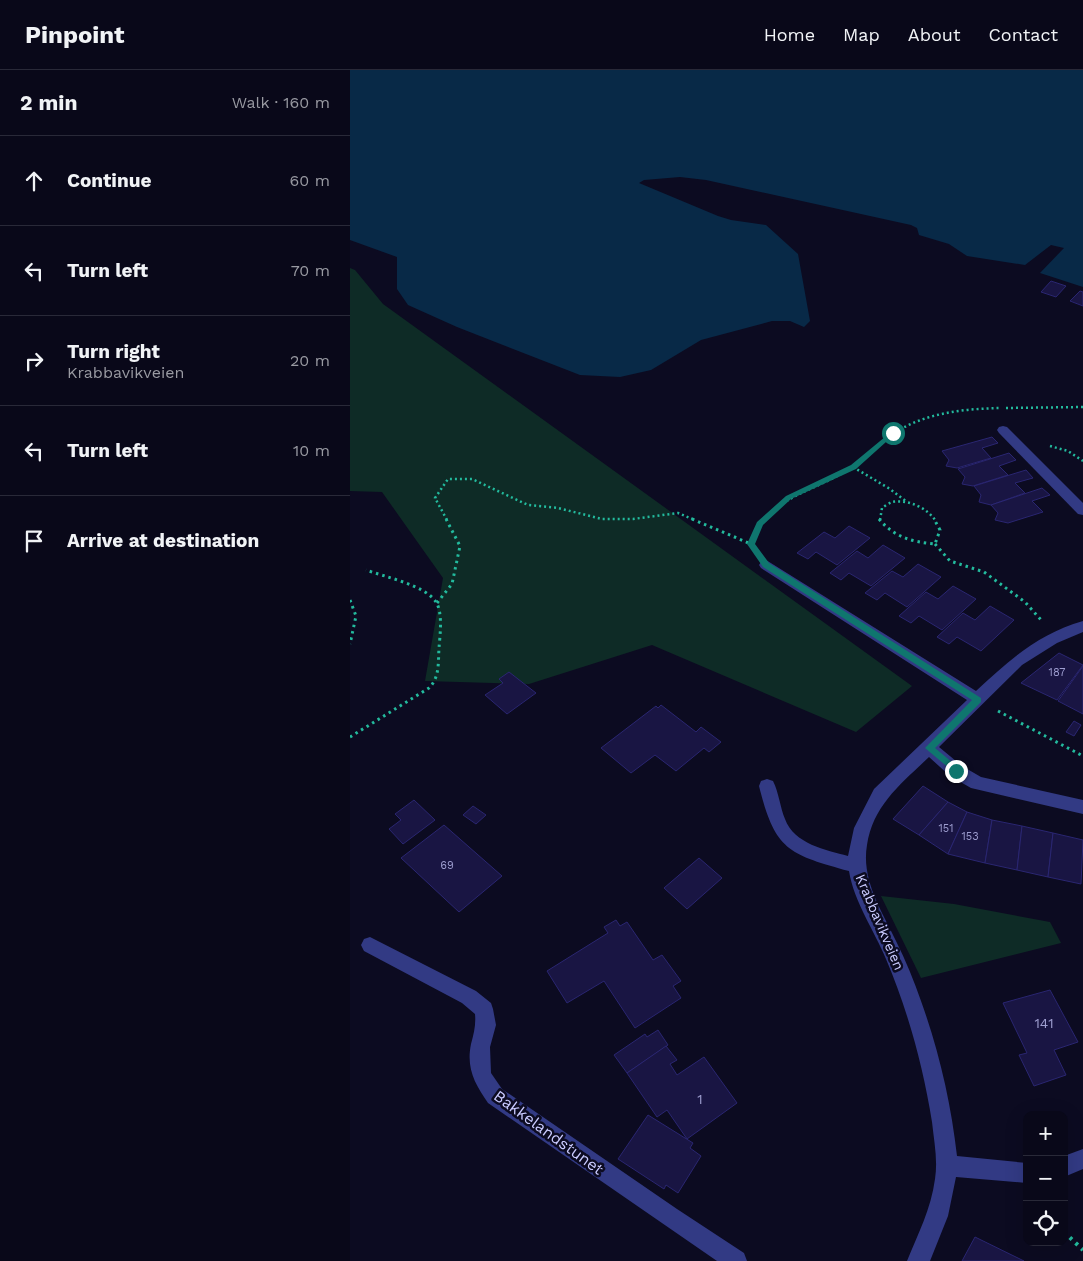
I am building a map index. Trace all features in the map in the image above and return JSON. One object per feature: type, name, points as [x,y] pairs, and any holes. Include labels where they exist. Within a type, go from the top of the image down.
[{"type":"street","points":[[1003,430],[1083,511]]},
{"type":"street","points":[[766,565],[978,700]]},
{"type":"street","name":"Krabbavikveien","points":[[918,1261],[933,1233],[941,1209],[947,1166],[938,1096],[910,993],[866,894],[857,866],[858,840],[866,818],[880,794],[930,748],[1017,661],[1052,639],[1083,626]]},
{"type":"street","points":[[930,748],[956,771],[977,783],[1083,807]]},
{"type":"street","points":[[766,786],[778,822],[786,836],[810,852],[857,866]]},
{"type":"street","name":"Bakkelandstunet","points":[[370,945],[469,997],[484,1009],[486,1024],[480,1047],[481,1076],[495,1096],[668,1218],[736,1261]]},
{"type":"street","points":[[1068,1165],[1083,1159]]},
{"type":"street","points":[[947,1166],[1023,1174]]},
{"type":"path","points":[[751,544],[759,524],[788,498],[853,467],[893,433],[918,421],[941,413],[979,408],[1083,407]]},
{"type":"path","points":[[853,467],[908,502],[924,508],[936,520],[940,530],[935,544]]},
{"type":"path","points":[[437,603],[452,584],[460,546],[435,498],[448,478],[472,479],[528,505],[558,508],[602,519],[633,519],[678,513],[751,544],[766,565]]},
{"type":"path","points":[[908,502],[892,502],[882,508],[879,519],[886,529],[915,543],[935,544],[950,561],[984,572],[1025,602],[1048,628]]},
{"type":"path","points":[[350,737],[434,683],[437,676],[439,617],[437,603],[425,592],[366,570]]},
{"type":"path","points":[[350,600],[357,614],[356,626],[350,644]]},
{"type":"path","points":[[978,700],[1083,756]]},
{"type":"path","points":[[1068,1236],[1083,1250]]},
{"type":"green space","points":[[350,268],[355,270],[383,304],[912,686],[856,732],[652,645],[529,684],[425,681],[443,578],[382,492],[350,491]]},
{"type":"green space","points":[[881,896],[954,904],[1050,922],[1061,943],[921,978]]},
{"type":"water","points":[[350,70],[1083,70],[1083,287],[1040,273],[1064,248],[1051,245],[1025,265],[967,256],[949,244],[919,235],[917,228],[911,225],[706,180],[680,177],[644,180],[639,183],[718,216],[731,220],[766,225],[798,254],[810,321],[804,327],[790,321],[772,321],[701,340],[651,370],[620,377],[580,375],[457,327],[408,305],[397,289],[397,257],[350,240]]},
{"type":"building","points":[[1051,281],[1066,286],[1056,297],[1041,292]]},
{"type":"building","points":[[1080,291],[1083,292],[1083,306],[1070,301]]},
{"type":"building","points":[[992,437],[998,443],[982,448],[991,458],[957,468],[946,466],[949,460],[942,451]]},
{"type":"building","points":[[1009,453],[1016,460],[999,466],[1008,475],[973,486],[962,484],[965,477],[958,469]]},
{"type":"building","points":[[1026,470],[1033,478],[1015,483],[1025,493],[991,505],[979,502],[981,495],[974,486]]},
{"type":"building","points":[[1042,488],[1050,495],[1032,501],[1043,512],[1008,523],[995,520],[998,513],[991,505]]},
{"type":"building","points":[[849,526],[870,538],[837,565],[816,552],[808,559],[797,553],[824,532],[835,538]]},
{"type":"building","points":[[883,545],[905,558],[871,586],[849,573],[841,580],[830,573],[857,551],[868,558]]},
{"type":"building","points":[[918,564],[941,577],[907,607],[885,593],[877,600],[865,593],[892,571],[903,577]]},
{"type":"building","points":[[953,586],[976,599],[942,630],[919,616],[911,623],[899,616],[926,592],[938,599]]},
{"type":"building","points":[[990,606],[1014,620],[981,651],[957,637],[949,644],[937,637],[963,613],[975,620]]},
{"type":"building","points":[[1059,653],[1083,665],[1057,700],[1021,683]]},
{"type":"building","points":[[1083,666],[1083,714],[1058,701]]},
{"type":"building","points":[[509,672],[536,693],[507,714],[485,695],[503,683],[499,679]]},
{"type":"building","points":[[661,705],[696,732],[701,727],[721,742],[709,752],[704,748],[676,771],[655,755],[631,773],[601,748],[656,706],[658,708]]},
{"type":"building","points":[[1074,721],[1081,725],[1074,736],[1066,732]]},
{"type":"building","points":[[923,786],[948,802],[919,835],[893,819]]},
{"type":"building","points":[[414,800],[435,820],[403,844],[389,829],[401,820],[395,814]]},
{"type":"building","points":[[948,802],[967,812],[948,854],[919,835]]},
{"type":"building","points":[[473,806],[486,815],[476,824],[463,815]]},
{"type":"building","points":[[967,812],[992,820],[985,863],[948,854]]},
{"type":"building","points":[[992,820],[1022,826],[1017,870],[985,863]]},
{"type":"building","points":[[444,825],[502,876],[459,912],[401,858]]},
{"type":"building","points":[[1022,826],[1053,833],[1048,877],[1017,870]]},
{"type":"building","points":[[1053,833],[1083,840],[1081,884],[1048,877]]},
{"type":"building","points":[[699,858],[722,878],[687,909],[664,888]]},
{"type":"building","points":[[616,920],[620,926],[627,922],[653,960],[662,955],[681,981],[673,986],[681,998],[635,1028],[604,981],[567,1003],[547,971],[608,933],[604,927]]},
{"type":"building","points":[[1050,990],[1078,1042],[1054,1050],[1066,1075],[1034,1086],[1019,1055],[1027,1053],[1003,1003]]},
{"type":"building","points":[[658,1030],[668,1045],[627,1073],[614,1055],[645,1034],[647,1037]]},
{"type":"building","points":[[666,1046],[677,1060],[670,1064],[677,1075],[704,1057],[737,1103],[687,1139],[667,1110],[657,1117],[627,1073]]},
{"type":"building","points":[[648,1115],[693,1143],[690,1148],[701,1156],[678,1193],[666,1185],[664,1189],[618,1159]]},
{"type":"building","points":[[975,1237],[1024,1261],[962,1261]]},
{"type":"route","points":[[893,433],[853,467],[788,498],[759,524],[751,544],[766,565],[978,700],[930,748],[956,771]]}]
